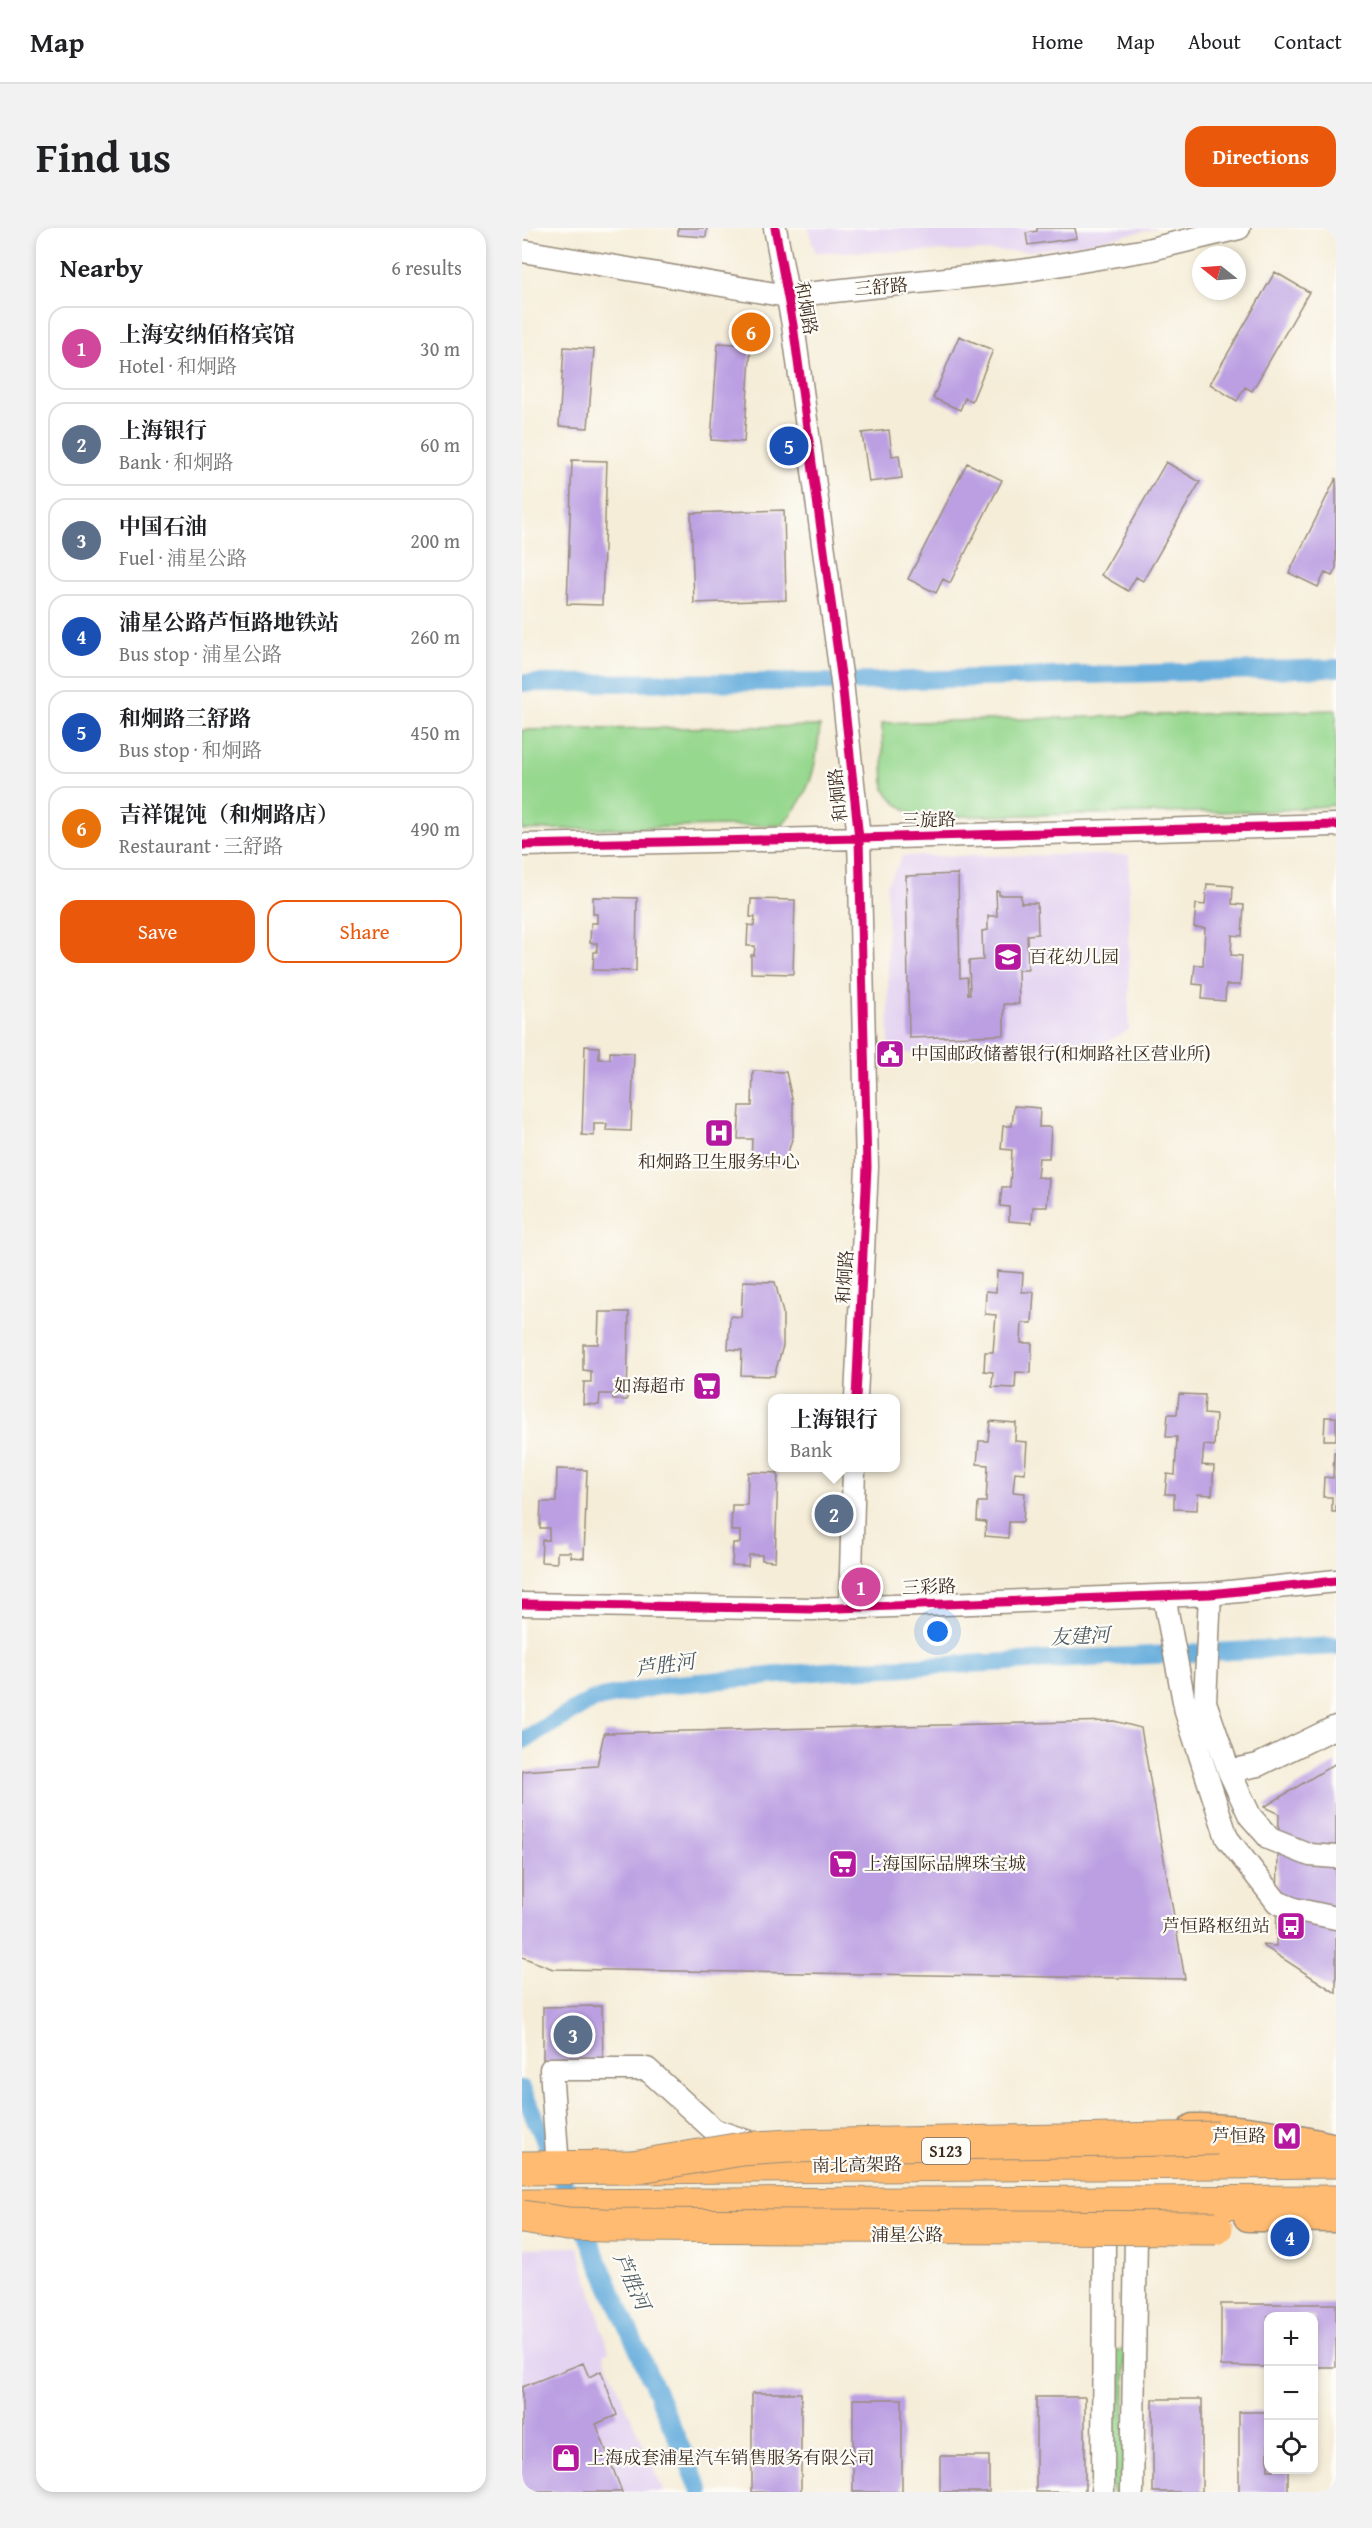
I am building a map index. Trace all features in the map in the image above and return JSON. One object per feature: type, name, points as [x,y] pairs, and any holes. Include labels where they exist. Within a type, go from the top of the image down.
[{"type":"highway","points":[[633,2167],[742,2149],[789,2146],[1218,2138],[1336,2148]]},
{"type":"highway","name":"南北高架路","points":[[522,2168],[1336,2161]]},
{"type":"highway","points":[[528,2221],[1336,2202]]},
{"type":"highway","points":[[528,2221],[605,2226],[1216,2228],[1255,2220],[1291,2219]]},
{"type":"main road","points":[[522,2154],[782,2153],[830,2139],[884,2132],[1195,2128],[1218,2128],[1277,2135],[1336,2148]]},
{"type":"main road","name":"浦星公路","points":[[625,2226],[1105,2214],[1336,2218]]},
{"type":"main road","name":"浦星公路","points":[[528,2221],[625,2226],[1104,2236],[1213,2236],[1291,2219]]},
{"type":"street","name":"和炯路","points":[[776,228],[793,325],[842,682],[859,838],[867,1167],[856,1394]]},
{"type":"street","name":"三舒路","points":[[522,251],[787,296],[1021,272],[1148,250],[1239,228]]},
{"type":"street","name":"三旋路","points":[[522,845],[1336,825]]},
{"type":"street","points":[[850,1607],[854,1472]]},
{"type":"street","name":"三彩路","points":[[522,1604],[738,1609],[850,1607],[1210,1594],[1336,1581]]},
{"type":"street","points":[[1210,1594],[1205,1702],[1229,1771],[1250,1816],[1270,1839],[1310,1855],[1336,1857]]},
{"type":"street","points":[[1164,1596],[1186,1712],[1227,1838],[1277,1902],[1294,1909],[1336,1918]]},
{"type":"street","points":[[1229,1771],[1258,1764],[1336,1727]]},
{"type":"street","points":[[557,2153],[551,2069],[647,2069],[714,2130],[782,2153]]},
{"type":"street","points":[[1132,2492],[1136,2235]]},
{"type":"street","points":[[1103,2492],[1104,2236]]},
{"type":"street","points":[[1104,2328],[1134,2327]]},
{"type":"shaded area","points":[[808,228],[1158,228],[1082,244],[1030,251],[815,252]]},
{"type":"shaded area","name":"百花幼儿园","points":[[1129,855],[1129,1030],[1087,1052],[889,1053],[887,884],[903,856]]},
{"type":"shaded area","points":[[578,2247],[609,2351],[603,2354],[664,2492],[522,2492],[522,2248]]},
{"type":"green space","points":[[1336,710],[1336,805],[1273,811],[916,817],[896,803],[884,789],[882,723]]},
{"type":"green space","points":[[820,726],[817,755],[811,779],[800,802],[782,825],[522,830],[522,730]]},
{"type":"green space","points":[[1113,2350],[1125,2350],[1124,2492],[1112,2492]]},
{"type":"building","points":[[678,228],[707,228],[706,237],[678,235]]},
{"type":"building","points":[[1037,228],[1075,228],[1077,238],[1028,245],[1026,233],[1037,231]]},
{"type":"building","points":[[1275,272],[1309,292],[1252,391],[1245,387],[1237,401],[1210,384]]},
{"type":"building","points":[[959,336],[993,350],[972,401],[965,398],[960,410],[933,398]]},
{"type":"building","points":[[718,343],[751,345],[744,442],[711,440]]},
{"type":"building","points":[[564,347],[594,349],[588,428],[559,426]]},
{"type":"building","points":[[889,430],[892,456],[899,455],[902,478],[869,482],[862,433]]},
{"type":"building","points":[[572,460],[607,461],[602,605],[567,604]]},
{"type":"building","points":[[1166,462],[1200,482],[1143,581],[1136,577],[1128,591],[1101,575]]},
{"type":"building","points":[[967,463],[1002,480],[950,583],[943,579],[936,593],[908,579]]},
{"type":"building","points":[[1336,478],[1336,568],[1332,576],[1325,573],[1318,587],[1289,573]]},
{"type":"building","points":[[784,510],[786,600],[694,603],[691,513]]},
{"type":"building","points":[[958,874],[960,978],[967,977],[968,994],[970,994],[969,961],[983,960],[982,931],[988,930],[988,916],[997,916],[996,891],[999,891],[999,895],[1021,895],[1021,903],[1037,903],[1038,934],[1027,935],[1028,970],[1018,970],[1019,1004],[1004,1004],[1004,1035],[909,1038],[906,876]]},
{"type":"building","points":[[1207,884],[1233,886],[1232,904],[1244,905],[1242,936],[1232,935],[1231,955],[1242,956],[1240,985],[1226,985],[1225,1001],[1202,999],[1203,985],[1193,984],[1195,965],[1203,965],[1205,928],[1194,927],[1196,904],[1205,905]]},
{"type":"building","points":[[593,897],[637,898],[636,971],[593,970],[597,943],[590,943],[591,923],[597,923],[597,914],[593,914]]},
{"type":"building","points":[[751,899],[795,900],[793,974],[751,973],[751,955],[754,955],[755,946],[747,946],[748,925],[754,926],[755,917],[750,917]]},
{"type":"building","points":[[585,1046],[599,1047],[599,1059],[610,1059],[610,1052],[634,1053],[631,1131],[606,1130],[607,1124],[594,1124],[594,1136],[582,1135]]},
{"type":"building","points":[[753,1071],[786,1072],[793,1103],[793,1136],[784,1166],[751,1165],[752,1139],[738,1139],[740,1106],[752,1106]]},
{"type":"building","points":[[1014,1106],[1040,1108],[1039,1127],[1051,1127],[1049,1158],[1039,1158],[1037,1177],[1049,1178],[1047,1207],[1033,1207],[1032,1223],[1009,1221],[1009,1207],[1000,1206],[1002,1187],[1010,1187],[1012,1150],[1001,1149],[1003,1126],[1012,1126]]},
{"type":"building","points":[[997,1271],[1023,1273],[1022,1292],[1034,1292],[1032,1323],[1022,1323],[1021,1343],[1032,1343],[1031,1373],[1016,1372],[1015,1388],[992,1387],[993,1372],[984,1371],[985,1352],[993,1352],[996,1315],[985,1314],[986,1291],[996,1292]]},
{"type":"building","points":[[743,1281],[775,1282],[783,1313],[783,1346],[774,1376],[741,1375],[742,1350],[728,1349],[730,1316],[741,1317]]},
{"type":"building","points":[[599,1312],[629,1312],[627,1400],[613,1400],[613,1394],[600,1394],[599,1405],[583,1404],[584,1382],[591,1382],[591,1371],[583,1370],[583,1344],[598,1344]]},
{"type":"building","points":[[1179,1394],[1205,1395],[1204,1414],[1216,1415],[1214,1446],[1204,1445],[1202,1465],[1214,1466],[1212,1495],[1198,1494],[1197,1510],[1174,1509],[1174,1494],[1165,1494],[1167,1474],[1175,1475],[1177,1437],[1166,1437],[1168,1414],[1177,1414]]},
{"type":"building","points":[[1325,1417],[1336,1417],[1336,1440],[1324,1440]]},
{"type":"building","points":[[990,1421],[1016,1423],[1015,1441],[1027,1442],[1025,1473],[1015,1472],[1013,1492],[1025,1493],[1023,1522],[1009,1522],[1008,1538],[985,1536],[986,1522],[977,1521],[978,1502],[986,1502],[988,1465],[977,1464],[979,1441],[988,1441]]},
{"type":"building","points":[[1334,1452],[1336,1452],[1336,1512],[1332,1512],[1332,1497],[1323,1497],[1324,1477],[1333,1478]]},
{"type":"building","points":[[557,1469],[587,1470],[584,1558],[571,1557],[571,1552],[557,1552],[557,1563],[541,1562],[542,1540],[549,1540],[549,1528],[540,1528],[541,1502],[556,1502]]},
{"type":"building","points":[[748,1472],[778,1473],[775,1561],[762,1560],[762,1555],[749,1555],[748,1566],[732,1565],[733,1543],[740,1543],[740,1531],[731,1531],[732,1505],[747,1505]]},
{"type":"building","name":"上海国际品牌珠宝城","points":[[1114,1721],[1141,1728],[1185,1979],[553,1969],[522,1957],[522,1771],[597,1766],[604,1733]]},
{"type":"building","points":[[1336,1763],[1336,1993],[1262,1945],[1276,1946],[1279,1814],[1264,1807]]},
{"type":"building","points":[[602,2006],[603,2062],[543,2063],[543,2007]]},
{"type":"building","points":[[1221,2304],[1336,2304],[1336,2367],[1318,2367],[1318,2312],[1264,2312],[1264,2367],[1221,2366]]},
{"type":"building","name":"上海成套浦星汽车销售服务有限公司","points":[[583,2363],[589,2377],[601,2371],[617,2415],[596,2424],[622,2492],[522,2492],[522,2387]]},
{"type":"building","points":[[752,2393],[801,2393],[801,2492],[752,2492]]},
{"type":"building","points":[[1036,2397],[1085,2397],[1085,2492],[1036,2492]]},
{"type":"building","points":[[853,2399],[902,2399],[902,2492],[853,2492]]},
{"type":"building","points":[[1153,2399],[1202,2399],[1202,2492],[1153,2492]]},
{"type":"building","points":[[1239,2412],[1264,2412],[1264,2474],[1288,2474],[1288,2492],[1239,2492]]},
{"type":"building","points":[[940,2456],[989,2456],[989,2492],[940,2492]]},
{"type":"waterway","points":[[522,683],[842,682],[1336,668]]},
{"type":"waterway","name":"友建河","points":[[522,1741],[592,1700],[665,1685],[826,1671],[1336,1646]]},
{"type":"waterway","name":"芦胜河","points":[[522,2089],[701,2492]]},
{"type":"cycle path","points":[[775,228],[793,325],[842,682],[859,838],[867,1167],[856,1394]]},
{"type":"cycle path","points":[[522,845],[1336,825]]},
{"type":"cycle path","points":[[522,1604],[813,1609],[1210,1594],[1336,1581]]},
{"type":"place","name":"吉祥馄饨（和炯路店）","points":[[751,332]]},
{"type":"place","name":"和炯路三舒路","points":[[789,446]]},
{"type":"place","name":"百花幼儿园","points":[[1008,957]]},
{"type":"place","name":"中国邮政储蓄银行(和炯路社区营业所)","points":[[890,1054]]},
{"type":"place","name":"和炯路卫生服务中心","points":[[719,1133]]},
{"type":"place","name":"如海超市","points":[[707,1386]]},
{"type":"place","name":"上海银行","points":[[834,1514]]},
{"type":"place","name":"上海安纳佰格宾馆","points":[[861,1587]]},
{"type":"place","name":"上海国际品牌珠宝城","points":[[843,1864]]},
{"type":"place","name":"芦恒路枢纽站","points":[[1291,1926]]},
{"type":"place","name":"中国石油","points":[[573,2035]]},
{"type":"place","name":"芦恒路","points":[[1287,2136]]},
{"type":"place","name":"浦星公路芦恒路地铁站","points":[[1290,2237]]},
{"type":"place","name":"上海成套浦星汽车销售服务有限公司","points":[[566,2458]]}]
